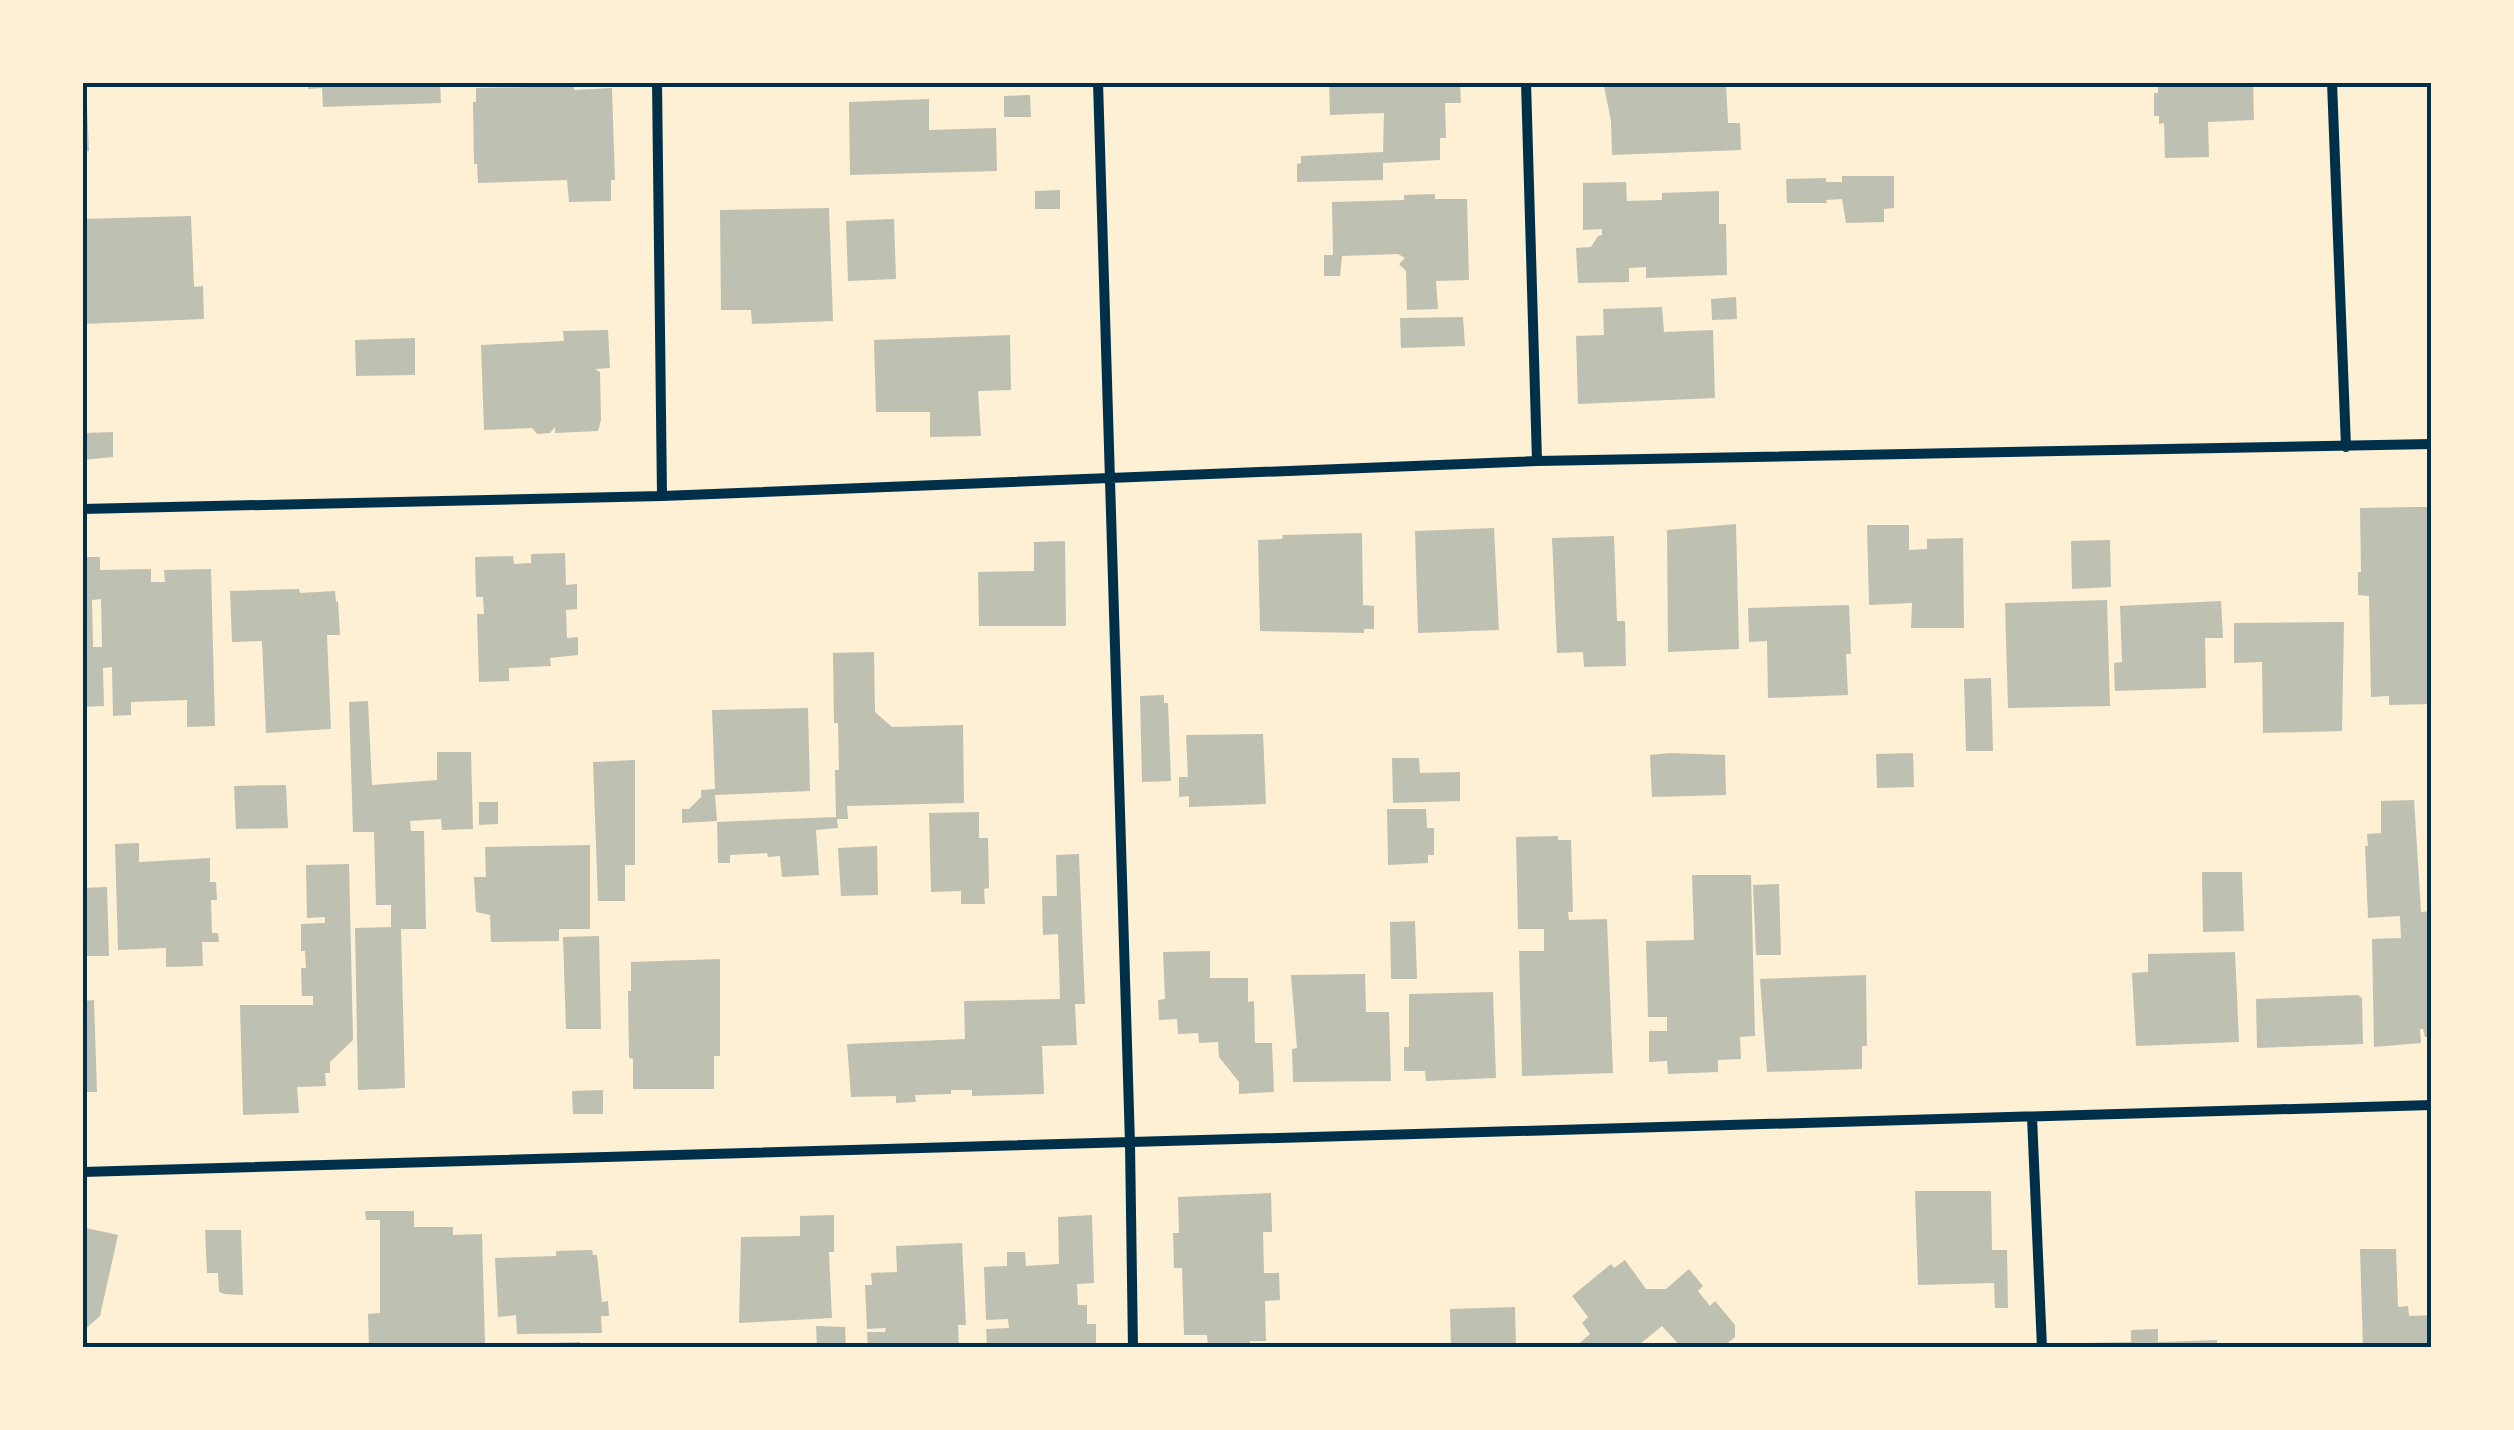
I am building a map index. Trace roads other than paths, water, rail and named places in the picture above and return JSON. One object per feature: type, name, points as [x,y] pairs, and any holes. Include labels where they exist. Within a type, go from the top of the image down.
[{"type":"street","points":[[657,82],[662,496]]},
{"type":"street","points":[[1098,82],[1130,1144],[1132,1348]]},
{"type":"street","points":[[1526,82],[1538,462]]},
{"type":"street","points":[[2332,82],[2346,447]]},
{"type":"street","points":[[82,509],[662,496],[1538,462],[2432,444]]},
{"type":"street","points":[[82,1172],[2432,1105]]},
{"type":"street","points":[[2032,1117],[2042,1348]]}]
